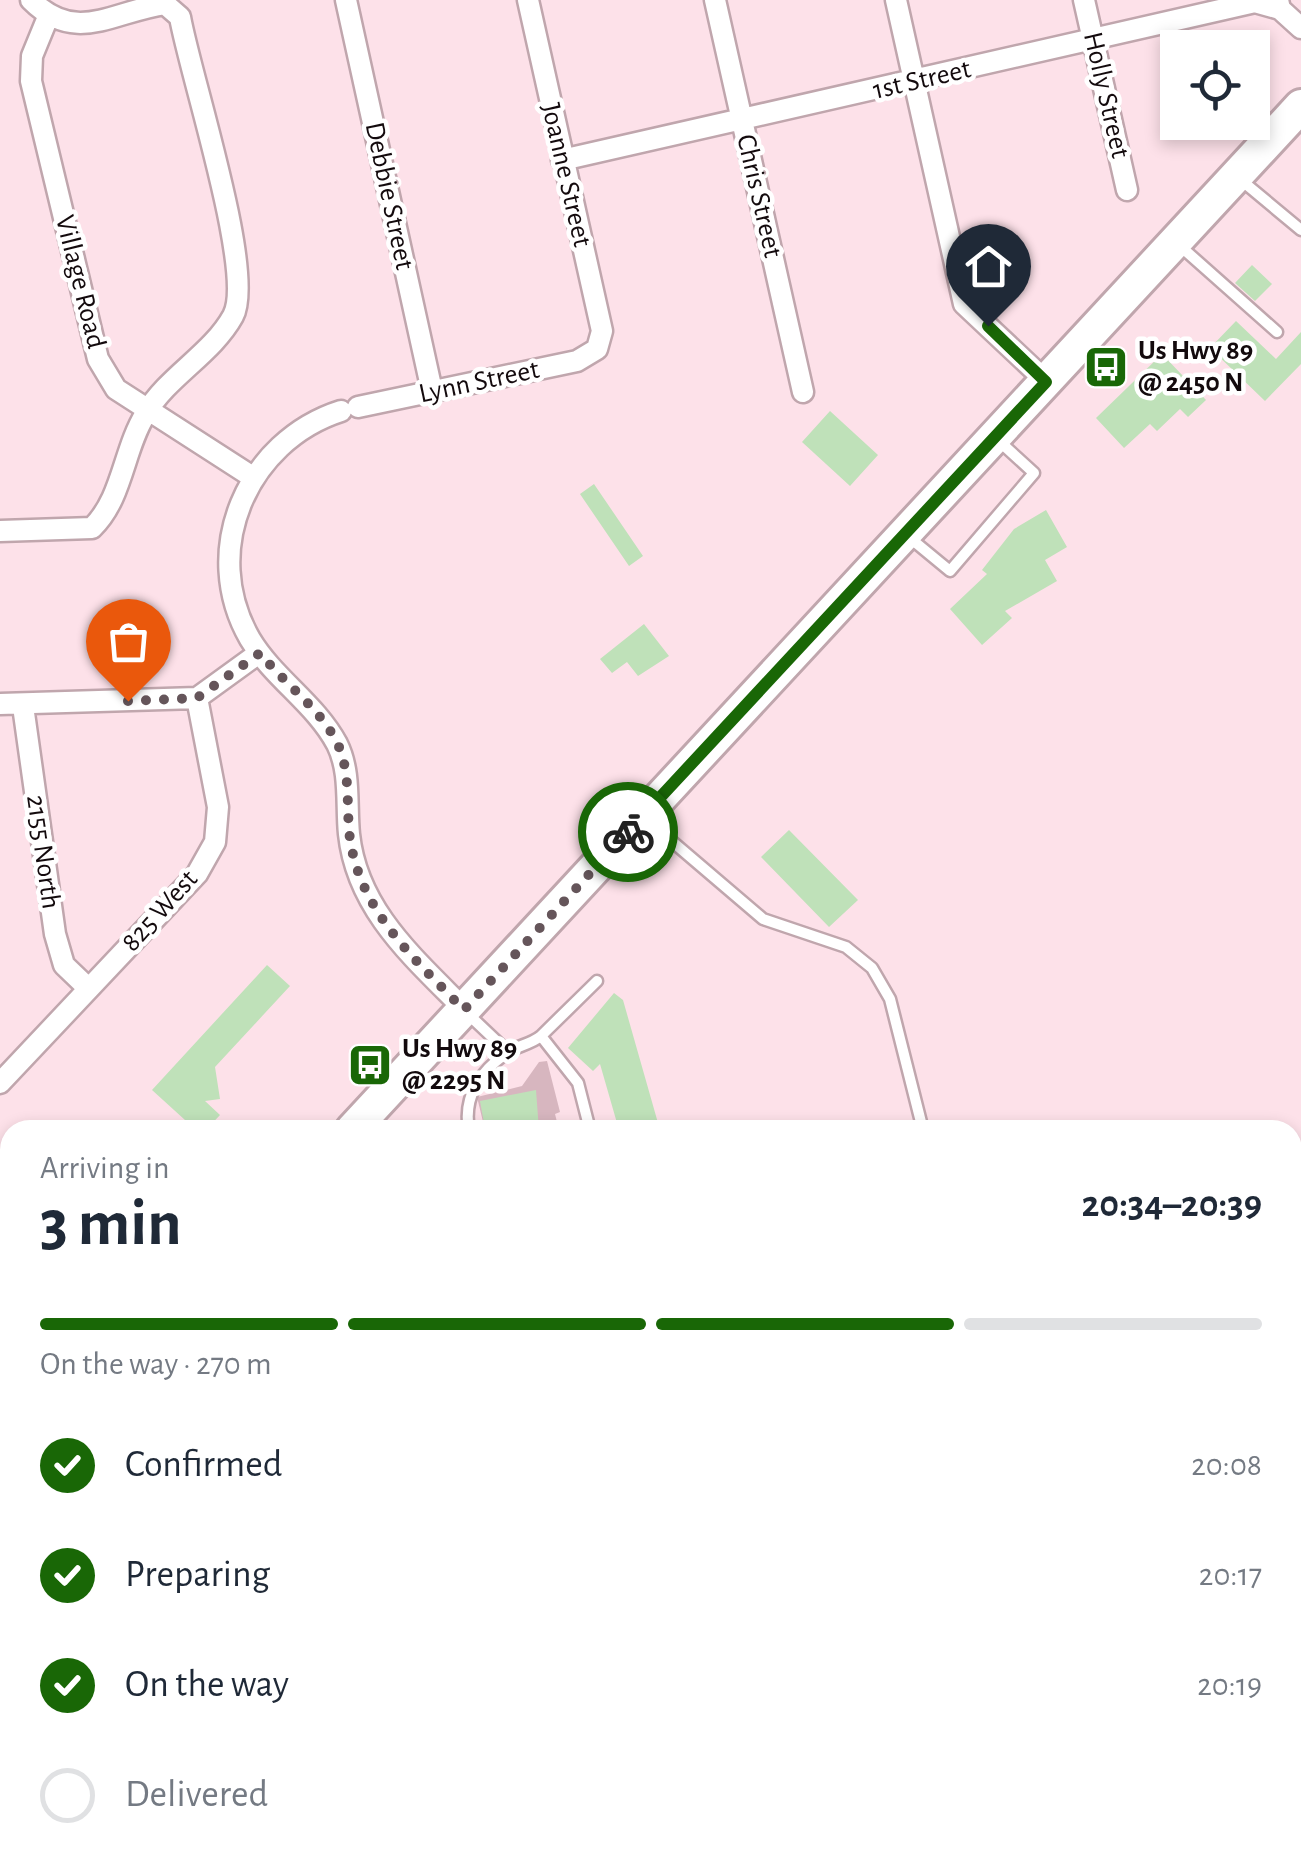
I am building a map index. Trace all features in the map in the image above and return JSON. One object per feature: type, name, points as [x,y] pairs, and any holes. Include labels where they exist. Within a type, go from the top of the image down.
[{"type":"main road","points":[[361,1120],[1301,106]]},
{"type":"street","points":[[0,530],[92,528],[111,510],[123,460],[147,410],[235,313],[240,268],[180,17],[165,4],[136,8],[96,24],[48,17],[31,0]]},
{"type":"street","name":"Debbie Street","points":[[346,0],[432,391]]},
{"type":"street","name":"Joanne Street","points":[[528,0],[602,331],[597,350]]},
{"type":"street","name":"Chris Street","points":[[715,0],[803,392]]},
{"type":"street","points":[[896,0],[964,304],[1046,382]]},
{"type":"street","name":"Holly Street","points":[[1084,0],[1127,190]]},
{"type":"street","name":"1st Street","points":[[562,160],[914,83],[1255,2],[1279,4]]},
{"type":"street","points":[[1279,4],[1301,28]]},
{"type":"street","name":"Village Road","points":[[48,17],[32,56],[31,81],[98,358],[116,389],[251,476]]},
{"type":"street","name":"Lynn Street","points":[[464,1010],[392,935],[374,908],[356,868],[348,788],[339,748],[316,710],[260,653],[236,611],[229,554],[251,476],[294,432],[349,409],[577,362],[597,350]]},
{"type":"street","points":[[0,704],[197,698],[260,653]]},
{"type":"street","name":"825 West","points":[[0,1083],[197,874],[215,842],[218,807],[197,698]]},
{"type":"street","name":"2155 North","points":[[23,706],[54,934],[64,965],[88,988]]},
{"type":"lane","points":[[1236,176],[1301,230]]},
{"type":"lane","points":[[1174,242],[1277,332]]},
{"type":"lane","points":[[906,535],[950,571],[1034,474],[994,437]]},
{"type":"lane","points":[[643,816],[763,919],[846,946],[872,968],[890,999],[920,1120]]},
{"type":"lane","points":[[469,1120],[466,1100],[507,1051],[542,1036],[597,981]]},
{"type":"lane","points":[[464,1010],[507,1051]]},
{"type":"lane","points":[[542,1036],[578,1083],[587,1120]]},
{"type":"shaded area","points":[[547,1061],[560,1112],[555,1114],[556,1120],[483,1120],[477,1097],[522,1086],[539,1062]]},
{"type":"building","points":[[1252,265],[1272,284],[1255,301],[1235,283]]},
{"type":"building","points":[[1236,321],[1276,359],[1301,332],[1301,364],[1265,401],[1210,348]]},
{"type":"building","points":[[1162,354],[1206,400],[1188,417],[1180,409],[1157,431],[1150,424],[1124,448],[1096,418]]},
{"type":"building","points":[[830,411],[878,455],[850,486],[802,442]]},
{"type":"building","points":[[594,484],[643,556],[629,566],[580,494]]},
{"type":"building","points":[[1046,510],[1067,547],[1045,560],[1057,581],[1005,611],[1012,618],[982,645],[950,609],[987,574],[982,570],[1014,529]]},
{"type":"building","points":[[644,624],[669,656],[638,676],[627,662],[612,673],[600,659]]},
{"type":"building","points":[[789,830],[858,900],[829,927],[761,857]]},
{"type":"building","points":[[267,965],[290,986],[215,1067],[220,1099],[205,1101],[220,1115],[215,1120],[185,1120],[152,1090]]},
{"type":"building","points":[[614,993],[623,1000],[657,1120],[616,1120],[600,1064],[593,1071],[568,1048]]},
{"type":"building","points":[[536,1090],[538,1120],[483,1120],[480,1101]]},
{"type":"way so far","points":[[128,701],[197,698],[260,653],[276,674],[316,710],[339,748],[348,788],[356,868],[374,908],[392,935],[464,1010],[628,832]]},
{"type":"place","name":"Us Hwy 89 @ 2450 N","points":[[1106,367]]},
{"type":"place","name":"Us Hwy 89 @ 2295 N","points":[[370,1065]]},
{"type":"route","points":[[628,832],[1046,382],[988,326]]}]
